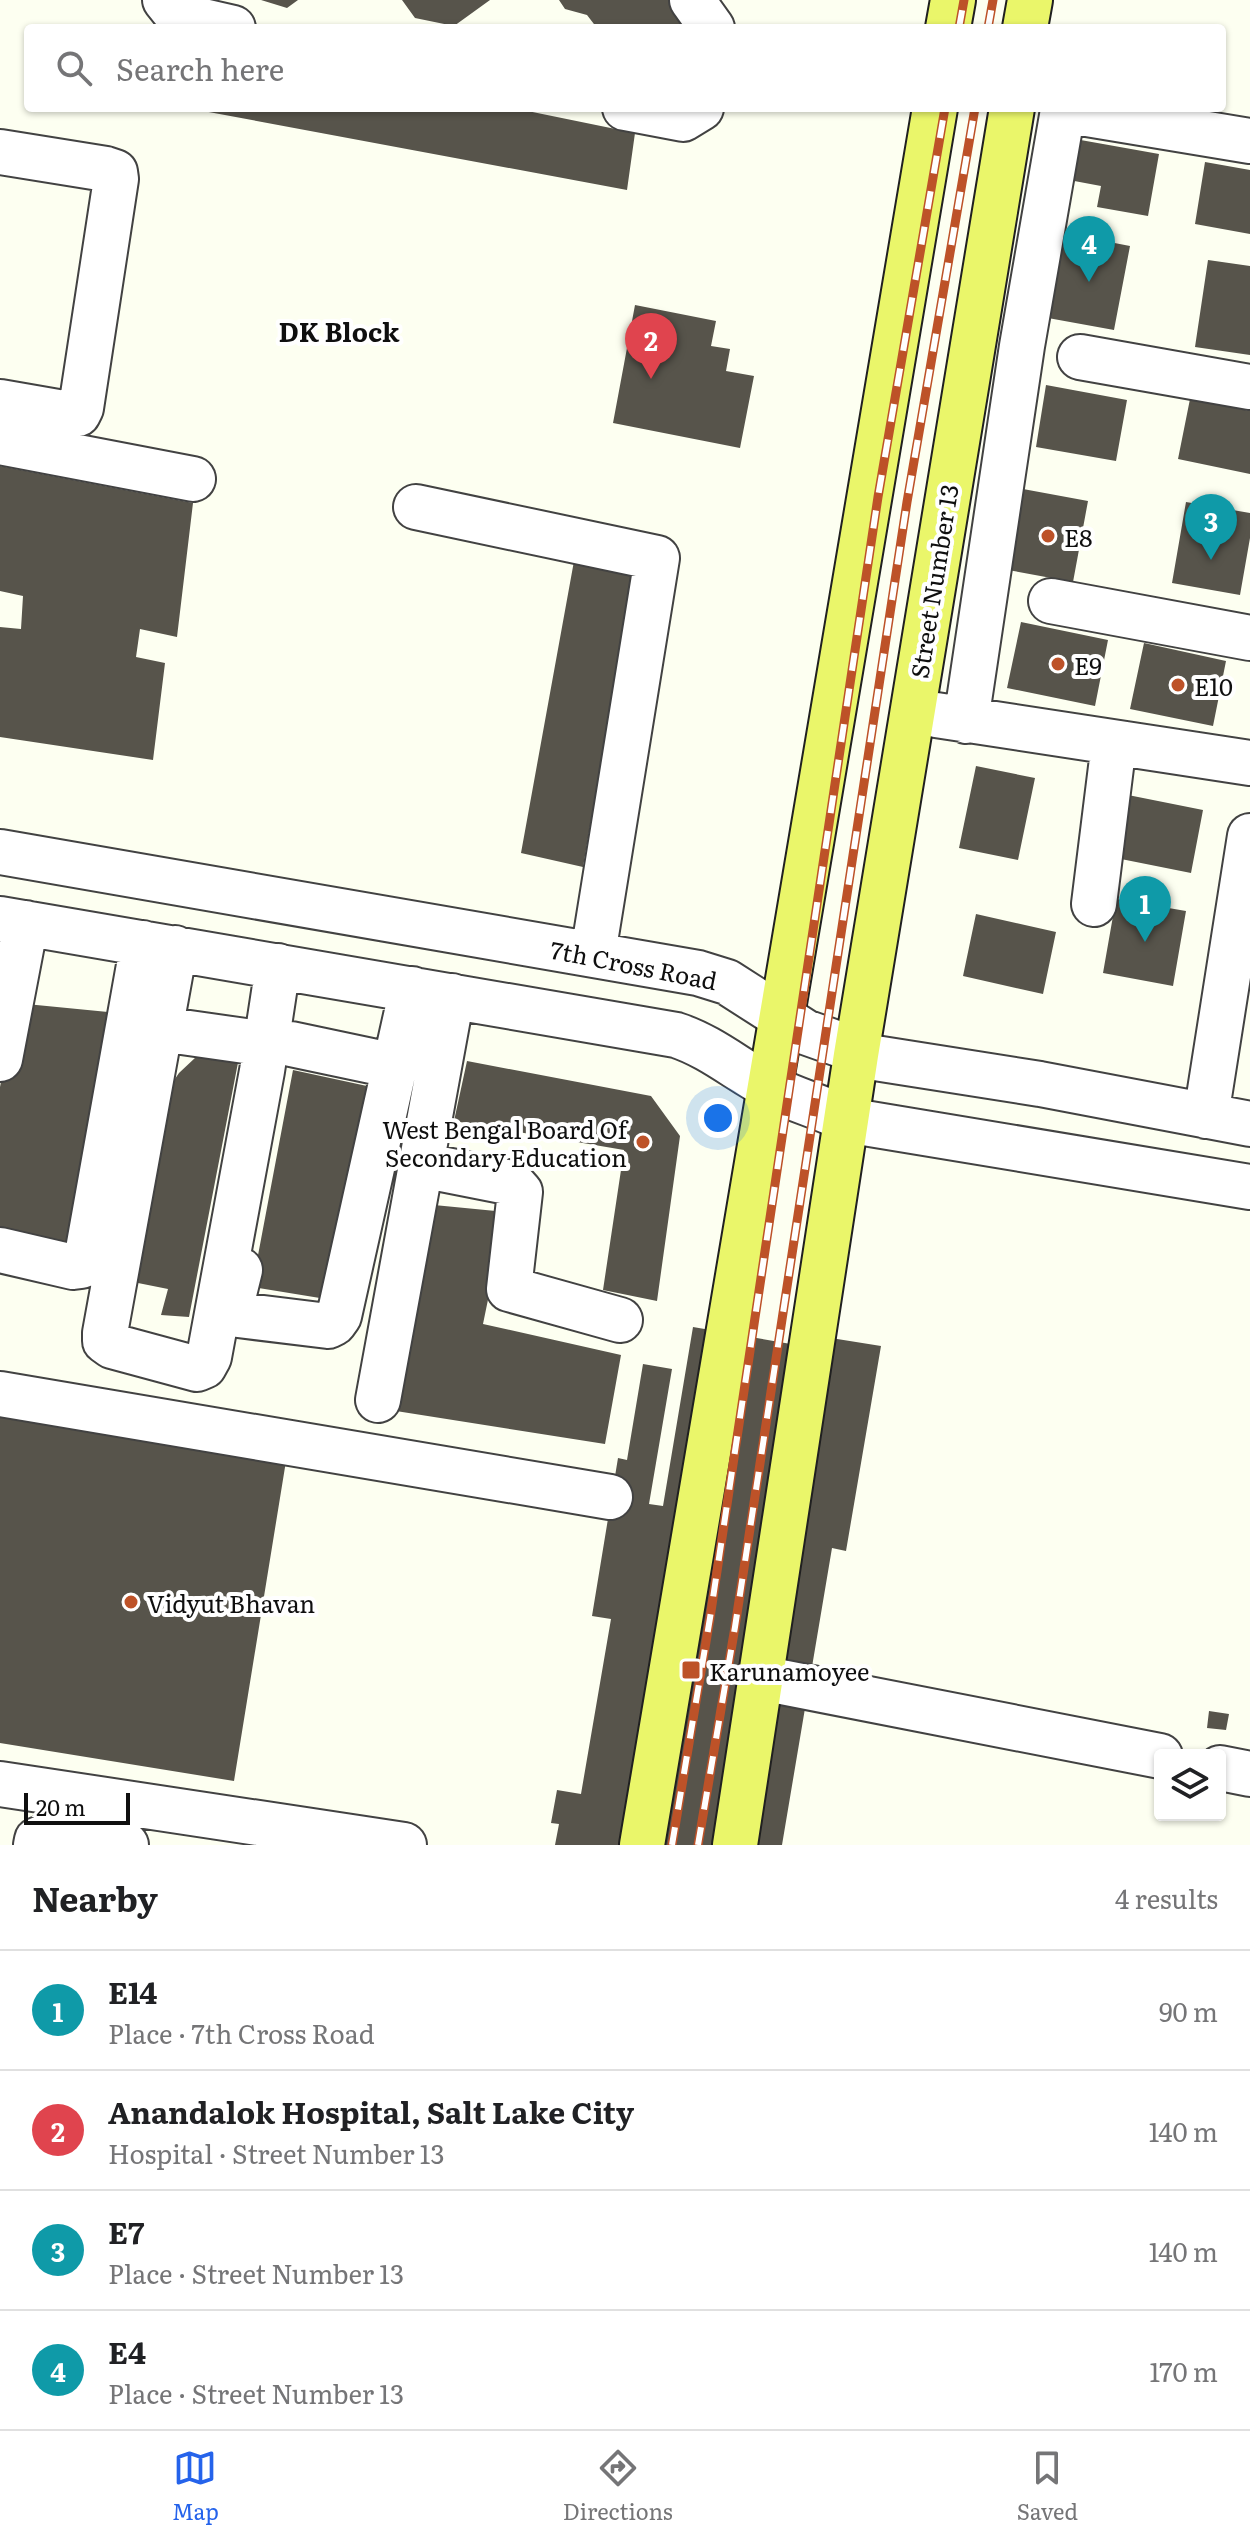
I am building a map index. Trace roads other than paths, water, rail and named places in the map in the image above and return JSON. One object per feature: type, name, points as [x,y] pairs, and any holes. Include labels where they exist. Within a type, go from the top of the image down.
[{"type":"main road","points":[[949,24],[953,0]]},
{"type":"main road","points":[[1026,24],[1030,0]]},
{"type":"main road","points":[[642,1845],[934,112]]},
{"type":"main road","name":"Street Number 13","points":[[735,1845],[856,1055],[1011,112]]},
{"type":"street","points":[[165,0],[177,15],[216,24]]},
{"type":"street","points":[[692,0],[709,24]]},
{"type":"street","points":[[646,112],[683,119],[694,112]]},
{"type":"street","points":[[966,721],[1022,346],[1063,112]]},
{"type":"street","points":[[1075,112],[1250,141]]},
{"type":"street","points":[[0,152],[106,169],[115,172],[116,179],[78,414],[0,402]]},
{"type":"street","points":[[1080,357],[1250,387]]},
{"type":"street","points":[[0,442],[193,479]]},
{"type":"street","points":[[416,507],[657,558],[593,954]]},
{"type":"street","points":[[1051,601],[1250,638]]},
{"type":"street","points":[[912,710],[966,721],[1250,763]]},
{"type":"street","points":[[1094,904],[1114,743]]},
{"type":"street","points":[[1206,1116],[1233,1064],[1250,836]]},
{"type":"street","name":"7th Cross Road","points":[[0,852],[712,977],[727,982],[805,1032],[850,1048],[856,1055],[1040,1084],[1250,1124]]},
{"type":"street","points":[[0,1059],[8,928],[159,946],[676,1035],[699,1043],[771,1088],[846,1120],[1250,1187]]},
{"type":"street","points":[[159,946],[161,1029],[105,1333],[105,1341],[112,1346],[197,1369],[204,1366],[209,1357],[278,1044]]},
{"type":"street","points":[[0,1250],[73,1267],[81,1266],[86,1261],[159,946]]},
{"type":"street","points":[[292,969],[231,1306],[238,1315],[328,1326],[339,1316],[395,1066],[432,993]]},
{"type":"street","points":[[378,1400],[421,1165],[432,993]]},
{"type":"street","points":[[161,1029],[278,1044],[395,1066]]},
{"type":"street","points":[[421,1165],[512,1183],[518,1187],[520,1192],[509,1289],[620,1320]]},
{"type":"street","points":[[0,1394],[610,1497]]},
{"type":"street","points":[[761,1678],[1154,1755]]},
{"type":"street","points":[[1226,1769],[1250,1774]]},
{"type":"street","points":[[0,1784],[404,1845]]},
{"type":"street","points":[[36,1845],[37,1840],[53,1833],[126,1845]]},
{"type":"railway","points":[[960,24],[964,0]]},
{"type":"railway","points":[[989,24],[993,0]]},
{"type":"railway","points":[[672,1845],[710,1618],[878,497],[944,112]]},
{"type":"railway","points":[[698,1845],[735,1627],[907,502],[974,112]]},
{"type":"place","name":"E4","points":[[1089,282]]},
{"type":"place","name":"Anandalok Hospital, Salt Lake City","points":[[651,379]]},
{"type":"place","name":"E8","points":[[1048,536]]},
{"type":"place","name":"E7","points":[[1211,560]]},
{"type":"place","name":"E9","points":[[1058,664]]},
{"type":"place","name":"E10","points":[[1178,685]]},
{"type":"place","name":"E14","points":[[1145,942]]},
{"type":"place","name":"West Bengal Board Of Secondary Education","points":[[643,1142]]},
{"type":"place","name":"Vidyut Bhavan","points":[[131,1602]]},
{"type":"place","name":"Karunamoyee","points":[[691,1670]]},
{"type":"district","name":"DK Block","points":[[339,330]]}]
